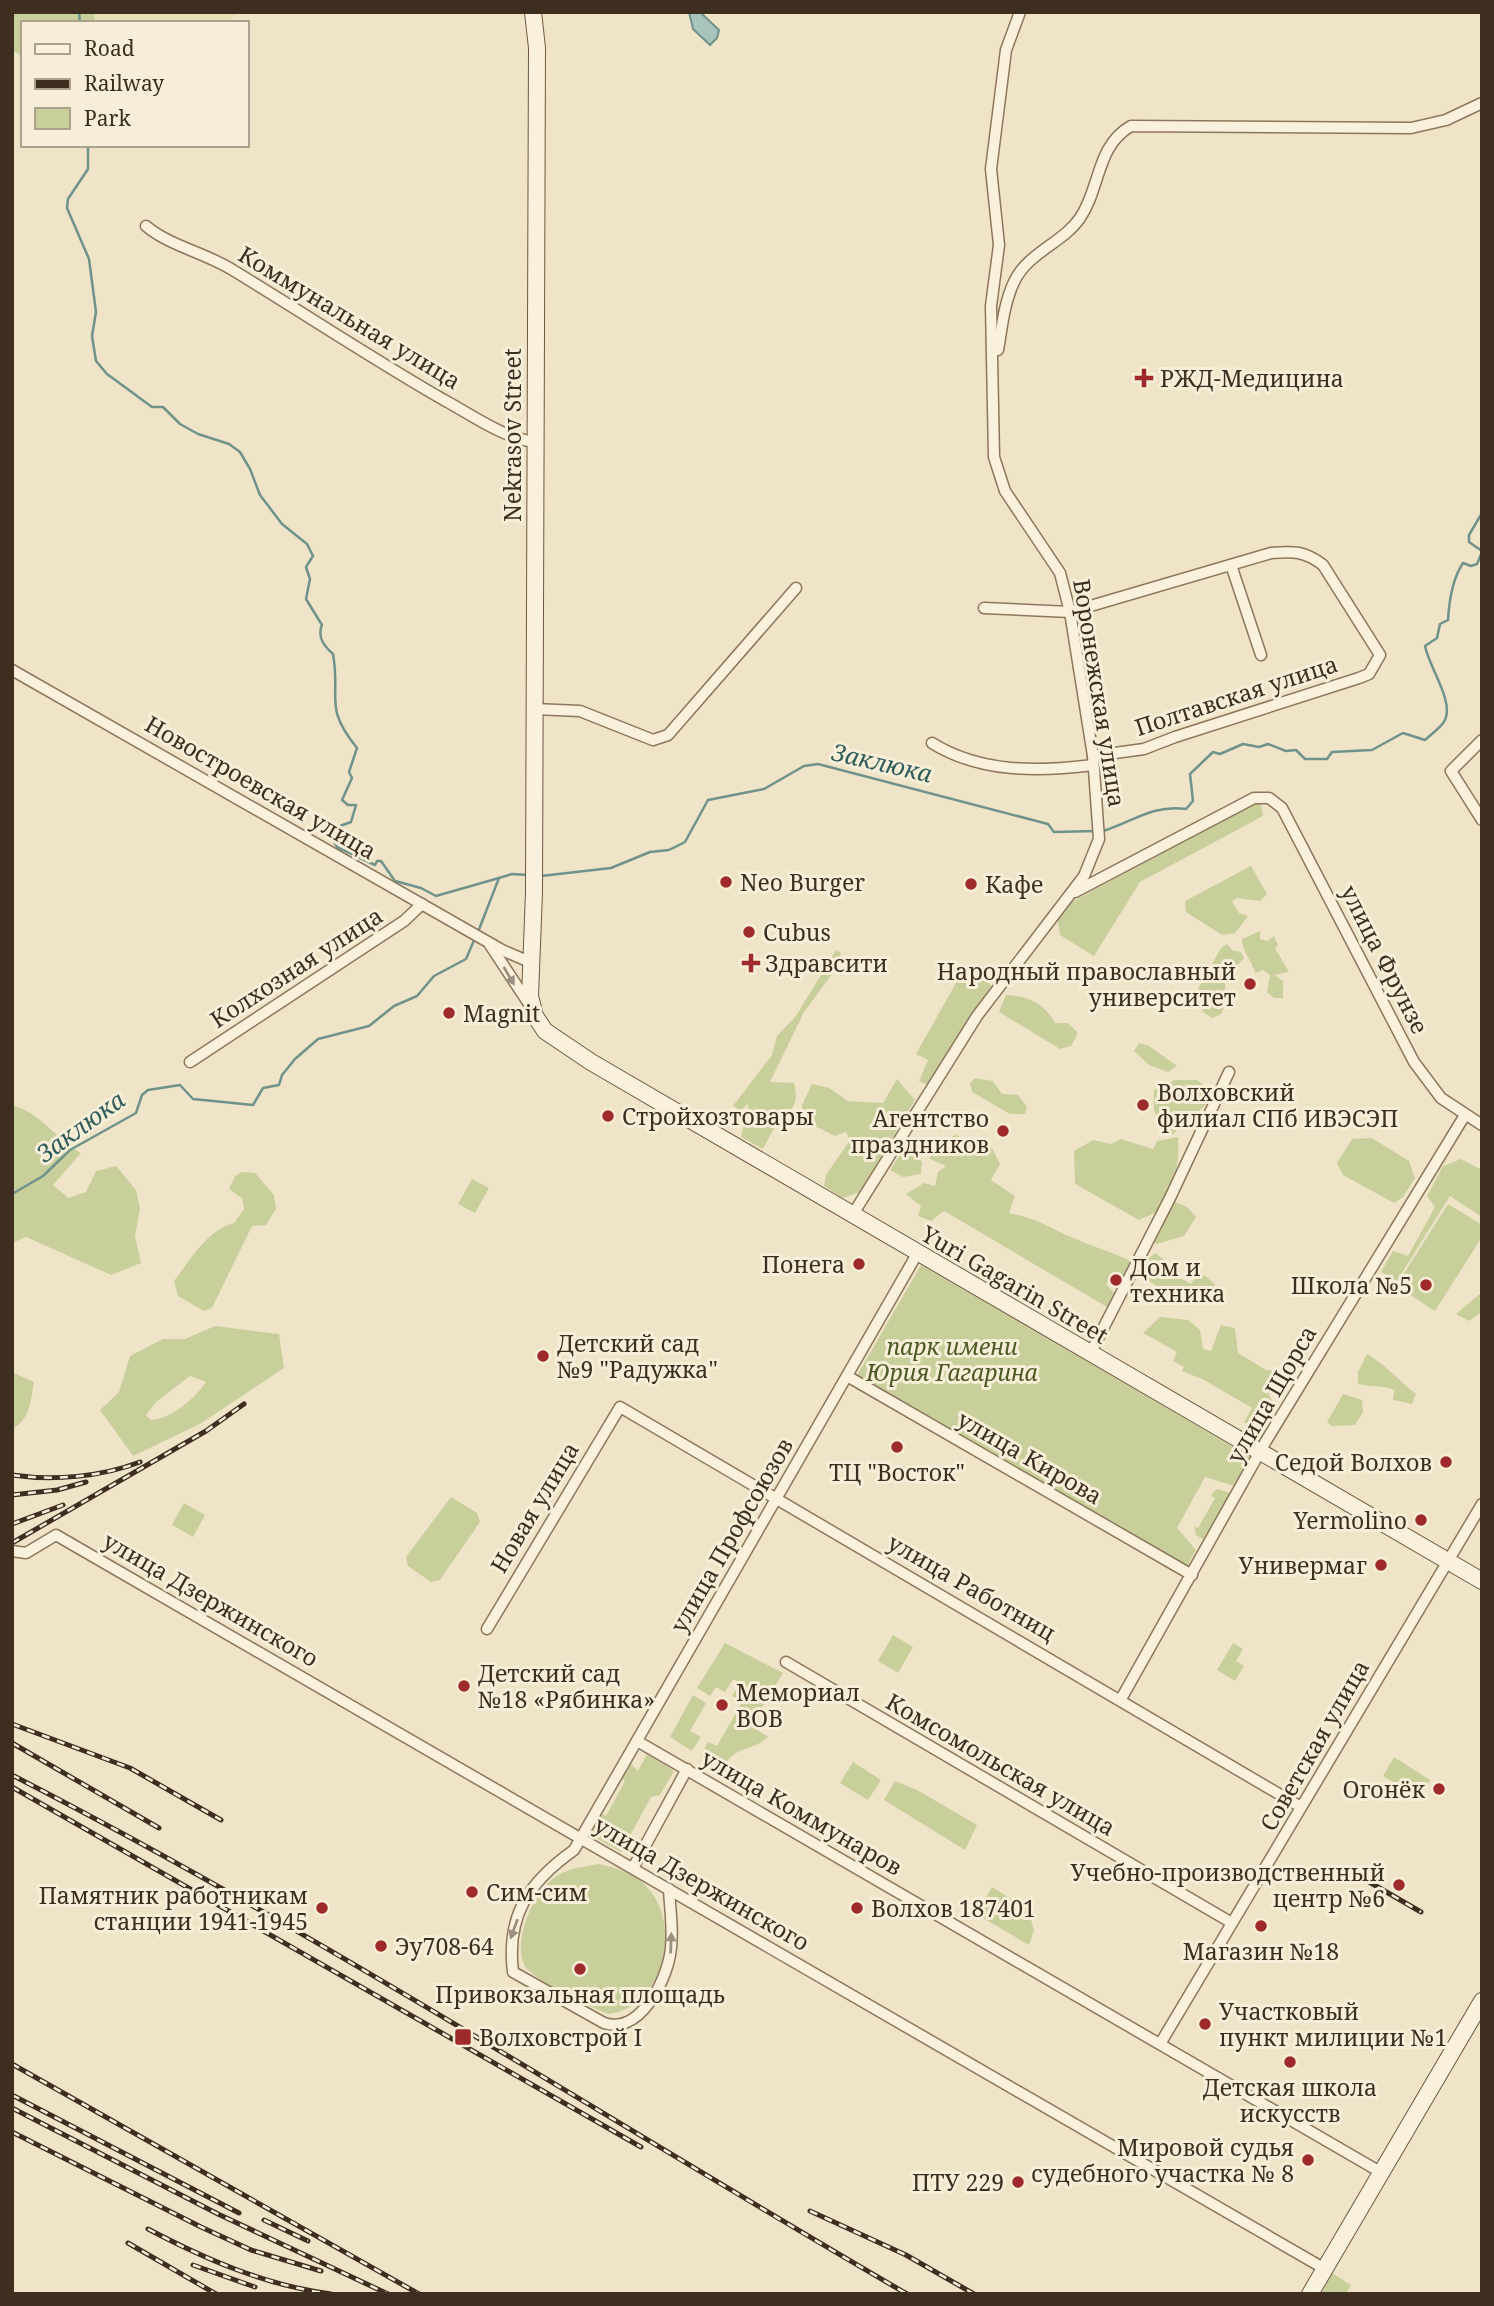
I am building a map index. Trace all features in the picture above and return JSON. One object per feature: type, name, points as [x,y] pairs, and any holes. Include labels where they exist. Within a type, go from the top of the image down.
[{"type":"main road","name":"Nekrasov Street","points":[[531,963],[534,891],[537,48],[533,12]]},
{"type":"main road","points":[[531,963],[533,1012]]},
{"type":"main road","name":"Yuri Gagarin Street","points":[[533,1012],[545,1031],[570,1049],[917,1254],[1482,1581]]},
{"type":"main road","points":[[1310,2294],[1482,2001]]},
{"type":"street","name":"Воронежская улица","points":[[853,1214],[977,1016],[1084,876],[1099,839],[1093,760],[1070,612],[1060,573],[999,479],[992,427],[995,379],[990,306],[999,245],[991,169],[1006,50],[1020,12]]},
{"type":"street","points":[[995,379],[1005,303],[1015,279],[1026,264],[1077,222],[1086,208],[1105,152],[1115,135],[1131,126],[1411,128],[1446,120],[1482,103]]},
{"type":"street","name":"Коммунальная улица","points":[[146,226],[160,239],[206,255],[229,268],[353,348],[468,414],[520,440],[535,442]]},
{"type":"street","name":"Полтавская улица","points":[[932,743],[952,755],[1015,769],[1050,770],[1158,746],[1175,737],[1369,674],[1380,655],[1323,565],[1310,554],[1294,551],[1271,553],[1231,565]]},
{"type":"street","points":[[985,608],[1070,612],[1231,565],[1261,655]]},
{"type":"street","points":[[534,709],[580,711],[653,740],[668,736],[796,588]]},
{"type":"street","name":"Новостроевская улица","points":[[12,670],[488,942],[531,963]]},
{"type":"street","points":[[1482,740],[1451,771],[1482,820]]},
{"type":"street","name":"Воронежская улица","points":[[1070,895],[1254,798],[1269,798]]},
{"type":"street","name":"улица Фрунзе","points":[[1269,798],[1282,808],[1414,1062],[1441,1097],[1482,1125]]},
{"type":"street","name":"Колхозная улица","points":[[190,1062],[404,921],[422,904]]},
{"type":"street","name":"Новостроевская улица","points":[[488,942],[533,1012]]},
{"type":"street","points":[[1090,1354],[1170,1198],[1229,1072]]},
{"type":"street","name":"улица Щорса","points":[[1121,1699],[1260,1452],[1465,1115]]},
{"type":"street","name":"улица Профсоюзов","points":[[582,1838],[917,1254]]},
{"type":"street","name":"улица Кирова","points":[[847,1376],[1192,1575]]},
{"type":"street","name":"улица Работниц","points":[[620,1407],[1301,1807]]},
{"type":"street","name":"Новая улица","points":[[486,1629],[620,1407]]},
{"type":"street","name":"Советская улица","points":[[1160,2044],[1482,1504]]},
{"type":"street","name":"улица Дзержинского","points":[[12,1551],[26,1553],[56,1535],[1325,2269]]},
{"type":"street","name":"Комсомольская улица","points":[[786,1662],[1232,1923]]},
{"type":"street","name":"улица Коммунаров","points":[[637,1741],[1382,2173]]},
{"type":"street","points":[[634,1868],[687,1769]]},
{"type":"street","points":[[582,1838],[574,1850],[533,1885],[509,1943],[513,1972],[610,2025],[635,2017],[655,1995],[670,1956],[669,1889]]},
{"type":"shaded area","points":[[94,12],[239,12],[229,21],[95,21]]},
{"type":"green space","points":[[12,12],[94,12],[95,21],[21,21],[21,56],[12,50]]},
{"type":"green space","points":[[1256,803],[1261,805],[1263,816],[1140,882],[1094,956],[1060,935],[1057,916],[1068,904]]},
{"type":"green space","points":[[1251,866],[1267,894],[1260,901],[1237,898],[1232,901],[1239,913],[1248,916],[1235,933],[1222,935],[1186,912],[1185,901]]},
{"type":"green space","points":[[1260,931],[1260,939],[1267,941],[1274,936],[1278,945],[1275,948],[1289,972],[1274,975],[1283,981],[1283,998],[1274,998],[1267,992],[1270,975],[1263,970],[1255,973],[1244,948],[1242,939]]},
{"type":"green space","points":[[1227,944],[1232,950],[1241,952],[1244,958],[1225,979],[1225,990],[1220,996],[1225,1006],[1221,1014],[1212,1018],[1202,1011],[1206,1004],[1213,1002],[1212,999],[1204,996],[1198,989],[1221,948]]},
{"type":"green space","points":[[836,950],[841,953],[832,974],[804,1012],[770,1082],[794,1083],[796,1099],[789,1112],[790,1120],[774,1128],[763,1149],[741,1137],[749,1103],[730,1120],[737,1108],[733,1106],[772,1055],[777,1036],[796,1016]]},
{"type":"green space","points":[[965,967],[974,969],[994,988],[928,1085],[919,1081],[928,1060],[916,1054]]},
{"type":"green space","points":[[1006,995],[1029,999],[1046,1010],[1055,1023],[1068,1023],[1078,1033],[1071,1046],[1060,1049],[999,1012]]},
{"type":"green space","points":[[1139,1043],[1149,1046],[1177,1066],[1168,1072],[1149,1065],[1134,1051]]},
{"type":"green space","points":[[975,1078],[993,1081],[1002,1094],[1018,1095],[1027,1107],[1025,1114],[1010,1114],[972,1092],[970,1083]]},
{"type":"green space","points":[[897,1079],[915,1100],[860,1192],[843,1198],[824,1186],[826,1175],[850,1140],[846,1132],[835,1136],[803,1120],[802,1105],[812,1084],[829,1088],[848,1101],[883,1103]]},
{"type":"green space","points":[[1175,1080],[1197,1080],[1211,1091],[1211,1100],[1173,1134],[1162,1132],[1154,1110],[1154,1090]]},
{"type":"green space","points":[[12,1105],[41,1120],[81,1153],[53,1185],[68,1198],[86,1192],[96,1171],[116,1166],[136,1190],[140,1208],[135,1236],[141,1263],[111,1275],[26,1237],[12,1243]]},
{"type":"green space","points":[[955,1135],[992,1148],[1000,1164],[991,1180],[1015,1196],[1009,1213],[1034,1220],[1133,1262],[1123,1276],[1112,1272],[1106,1284],[1114,1293],[1107,1307],[944,1211],[931,1221],[918,1216],[921,1206],[906,1194],[924,1183],[935,1186],[938,1172],[946,1166],[930,1159],[932,1146]]},
{"type":"green space","points":[[1178,1137],[1173,1184],[1164,1202],[1150,1215],[1139,1220],[1075,1184],[1074,1151],[1093,1140],[1111,1144],[1121,1139],[1153,1149],[1157,1141]]},
{"type":"green space","points":[[1372,1138],[1409,1161],[1415,1178],[1403,1197],[1394,1203],[1343,1175],[1337,1163],[1352,1139]]},
{"type":"green space","points":[[906,1145],[922,1162],[921,1174],[903,1177],[890,1170]]},
{"type":"green space","points":[[1461,1159],[1482,1170],[1482,1217],[1450,1196],[1397,1281],[1381,1272],[1393,1251],[1408,1256],[1435,1207],[1427,1196],[1443,1166]]},
{"type":"green space","points":[[242,1172],[255,1173],[274,1195],[276,1209],[266,1225],[252,1226],[212,1308],[204,1311],[178,1296],[174,1281],[208,1239],[234,1223],[244,1209],[242,1198],[229,1189],[235,1176]]},
{"type":"green space","points":[[472,1179],[489,1188],[475,1213],[458,1204]]},
{"type":"green space","points":[[1175,1202],[1187,1207],[1196,1217],[1184,1236],[1156,1244],[1146,1233],[1153,1217]]},
{"type":"green space","points":[[1448,1204],[1482,1225],[1482,1237],[1435,1311],[1396,1286]]},
{"type":"green space","points":[[1155,1253],[1170,1264],[1168,1271],[1191,1284],[1199,1271],[1215,1284],[1211,1297],[1181,1295],[1161,1288],[1144,1277],[1137,1270]]},
{"type":"green space","name":"парк имени Юрия Гагарина","points":[[921,1265],[1251,1457],[1234,1486],[1205,1477],[1177,1528],[1196,1550],[1186,1568],[855,1379]]},
{"type":"green space","points":[[1482,1292],[1482,1312],[1469,1321],[1456,1314]]},
{"type":"green space","points":[[1160,1317],[1188,1320],[1200,1330],[1203,1349],[1211,1351],[1221,1325],[1235,1328],[1238,1353],[1266,1370],[1281,1371],[1307,1344],[1310,1348],[1283,1394],[1268,1394],[1276,1407],[1262,1432],[1244,1422],[1252,1408],[1204,1380],[1182,1371],[1184,1367],[1173,1361],[1177,1352],[1143,1333]]},
{"type":"green space","points":[[215,1326],[279,1334],[284,1368],[200,1424],[133,1456],[100,1410],[119,1392],[130,1356],[163,1339],[185,1339]],"holes":[[[190,1376],[206,1382],[175,1412],[151,1420],[146,1415],[156,1402]]]},
{"type":"green space","points":[[1367,1354],[1416,1394],[1412,1404],[1393,1400],[1394,1390],[1390,1388],[1358,1384],[1358,1372]]},
{"type":"green space","points":[[12,1372],[34,1382],[26,1415],[12,1429]]},
{"type":"green space","points":[[1343,1394],[1362,1400],[1363,1412],[1355,1425],[1332,1426],[1327,1422]]},
{"type":"green space","points":[[1218,1489],[1232,1494],[1206,1541],[1196,1535],[1194,1526],[1198,1528],[1215,1498],[1211,1496]]},
{"type":"green space","points":[[451,1497],[477,1513],[480,1522],[440,1580],[431,1582],[408,1566],[406,1557]]},
{"type":"green space","points":[[184,1503],[205,1515],[193,1537],[172,1525]]},
{"type":"green space","points":[[893,1635],[913,1647],[898,1673],[878,1661]]},
{"type":"green space","points":[[725,1643],[783,1673],[751,1726],[768,1737],[738,1752],[723,1768],[701,1755],[708,1742],[717,1746],[742,1702],[732,1696],[740,1683],[733,1679],[725,1692],[716,1687],[710,1696],[697,1688]]},
{"type":"green space","points":[[1233,1643],[1243,1649],[1236,1661],[1244,1666],[1235,1681],[1217,1670]]},
{"type":"green space","points":[[693,1695],[706,1703],[690,1731],[701,1737],[692,1751],[670,1737]]},
{"type":"green space","points":[[647,1754],[674,1771],[660,1795],[651,1797],[621,1852],[591,1835],[602,1814],[606,1816],[625,1781],[620,1777],[630,1763],[638,1771]]},
{"type":"green space","points":[[1394,1757],[1430,1780],[1419,1798],[1383,1776]]},
{"type":"green space","points":[[853,1762],[881,1780],[868,1800],[840,1783]]},
{"type":"green space","points":[[895,1781],[917,1790],[977,1825],[965,1850],[884,1800]]},
{"type":"green space","points":[[599,1864],[630,1874],[649,1889],[662,1913],[665,1931],[660,1968],[652,1985],[641,1999],[626,2009],[609,2014],[550,1986],[530,1972],[525,1966],[521,1942],[535,1900],[552,1879],[575,1868]]},
{"type":"green space","points":[[992,1887],[1028,1909],[1034,1930],[1029,1945],[976,1914]]},
{"type":"green space","points":[[1332,2273],[1351,2285],[1346,2294],[1321,2294]]},
{"type":"water","points":[[689,12],[700,12],[719,30],[717,38],[710,45],[693,29]]},
{"type":"waterway","points":[[79,12],[80,21]]},
{"type":"waterway","points":[[88,147],[88,169],[68,199],[67,208],[89,259],[96,312],[92,336],[96,361],[107,374],[152,407],[163,407],[180,424],[198,434],[229,444],[240,452],[260,495],[282,524],[307,544],[313,556],[306,567],[310,579],[306,599],[322,625],[322,641],[333,654],[337,712],[340,722],[357,748],[349,772],[352,778],[342,800],[348,805],[356,805],[351,822],[337,827],[330,835],[337,847],[375,865],[377,861],[381,861],[395,881],[421,888],[436,896],[499,878]]},
{"type":"waterway","name":"Заклюка","points":[[1482,513],[1469,535],[1469,542],[1482,551]]},
{"type":"waterway","name":"Заклюка","points":[[1103,831],[1153,811],[1186,809],[1193,801],[1190,774],[1213,752],[1220,754],[1243,744],[1259,747],[1268,744],[1286,751],[1296,750],[1305,759],[1327,759],[1332,752],[1372,750],[1403,733],[1425,740],[1444,723],[1447,712],[1444,694],[1425,646],[1437,638],[1440,624],[1448,620],[1452,590],[1463,563],[1471,566],[1477,564],[1482,552]]},
{"type":"waterway","name":"Заклюка","points":[[541,876],[611,868],[650,852],[669,850],[685,842],[708,800],[764,789],[804,766],[818,764],[1048,824],[1054,832],[1096,831]]},
{"type":"waterway","name":"Заклюка","points":[[478,932],[499,878],[512,874],[528,875]]},
{"type":"waterway","name":"Заклюка","points":[[12,1194],[43,1176],[70,1150],[136,1113],[142,1095],[148,1090],[180,1085],[193,1099],[253,1105],[263,1088],[279,1085],[282,1075],[295,1059],[318,1039],[369,1026],[394,1006],[417,996],[434,976],[466,959],[475,938]]},
{"type":"railway","points":[[12,1543],[206,1431],[244,1404]]},
{"type":"railway","points":[[12,1475],[44,1478],[77,1476],[140,1462]]},
{"type":"railway","points":[[12,1495],[57,1490],[86,1482]]},
{"type":"railway","points":[[12,1524],[63,1505]]},
{"type":"railway","points":[[12,1724],[130,1768],[221,1820]]},
{"type":"railway","points":[[12,1743],[159,1828]]},
{"type":"railway","points":[[12,1775],[239,1898],[352,1963],[907,2294]]},
{"type":"railway","points":[[12,1787],[641,2147]]},
{"type":"railway","points":[[1364,1879],[1421,1912]]},
{"type":"railway","points":[[12,2064],[419,2294]]},
{"type":"railway","points":[[12,2095],[239,2213]]},
{"type":"railway","points":[[12,2108],[218,2214],[388,2294]]},
{"type":"railway","points":[[12,2132],[251,2250],[321,2271]]},
{"type":"railway","points":[[810,2211],[906,2255],[974,2294]]},
{"type":"railway","points":[[264,2220],[308,2241]]},
{"type":"railway","points":[[148,2229],[237,2270],[283,2284],[331,2294]]},
{"type":"railway","points":[[128,2243],[216,2294]]},
{"type":"railway","points":[[193,2265],[255,2287]]},
{"type":"place","name":"РЖД-Медицина","points":[[1144,378]]},
{"type":"place","name":"Neo Burger","points":[[726,882]]},
{"type":"place","name":"Кафе","points":[[971,884]]},
{"type":"place","name":"Cubus","points":[[749,932]]},
{"type":"place","name":"Здравсити","points":[[751,963]]},
{"type":"place","name":"Народный православный университет","points":[[1250,984]]},
{"type":"place","name":"Magnit","points":[[449,1013]]},
{"type":"place","name":"Волховский филиал СПб ИВЭСЭП","points":[[1143,1105]]},
{"type":"place","name":"Стройхозтовары","points":[[608,1116]]},
{"type":"place","name":"Агентство праздников","points":[[1003,1131]]},
{"type":"place","name":"Понега","points":[[859,1264]]},
{"type":"place","name":"Дом и техника","points":[[1116,1280]]},
{"type":"place","name":"Школа №5","points":[[1426,1285]]},
{"type":"place","name":"Детский cад №9 \"Радужка\"","points":[[543,1356]]},
{"type":"place","name":"ТЦ \"Восток\"","points":[[897,1447]]},
{"type":"place","name":"Седой Волхов","points":[[1446,1462]]},
{"type":"place","name":"Yermolino","points":[[1421,1520]]},
{"type":"place","name":"Универмаг","points":[[1381,1565]]},
{"type":"place","name":"Детский сад №18 «Рябинка»","points":[[464,1686]]},
{"type":"place","name":"Мемориал ВОВ","points":[[722,1705]]},
{"type":"place","name":"Огонёк","points":[[1439,1789]]},
{"type":"place","name":"Учебно-производственный центр №6","points":[[1399,1885]]},
{"type":"place","name":"Сим-сим","points":[[472,1892]]},
{"type":"place","name":"Памятник работникам станции 1941-1945","points":[[322,1908]]},
{"type":"place","name":"Волхов 187401","points":[[857,1908]]},
{"type":"place","name":"Магазин №18","points":[[1261,1926]]},
{"type":"place","name":"Эу708-64","points":[[381,1946]]},
{"type":"place","name":"Привокзальная площадь","points":[[580,1969]]},
{"type":"place","name":"Участковый пункт милиции №1","points":[[1205,2024]]},
{"type":"place","name":"Волховстрой I","points":[[463,2037]]},
{"type":"place","name":"Детская школа искусств","points":[[1290,2062]]},
{"type":"place","name":"Мировой судья судебного участка № 8","points":[[1308,2160]]},
{"type":"place","name":"ПТУ 229","points":[[1018,2182]]}]
